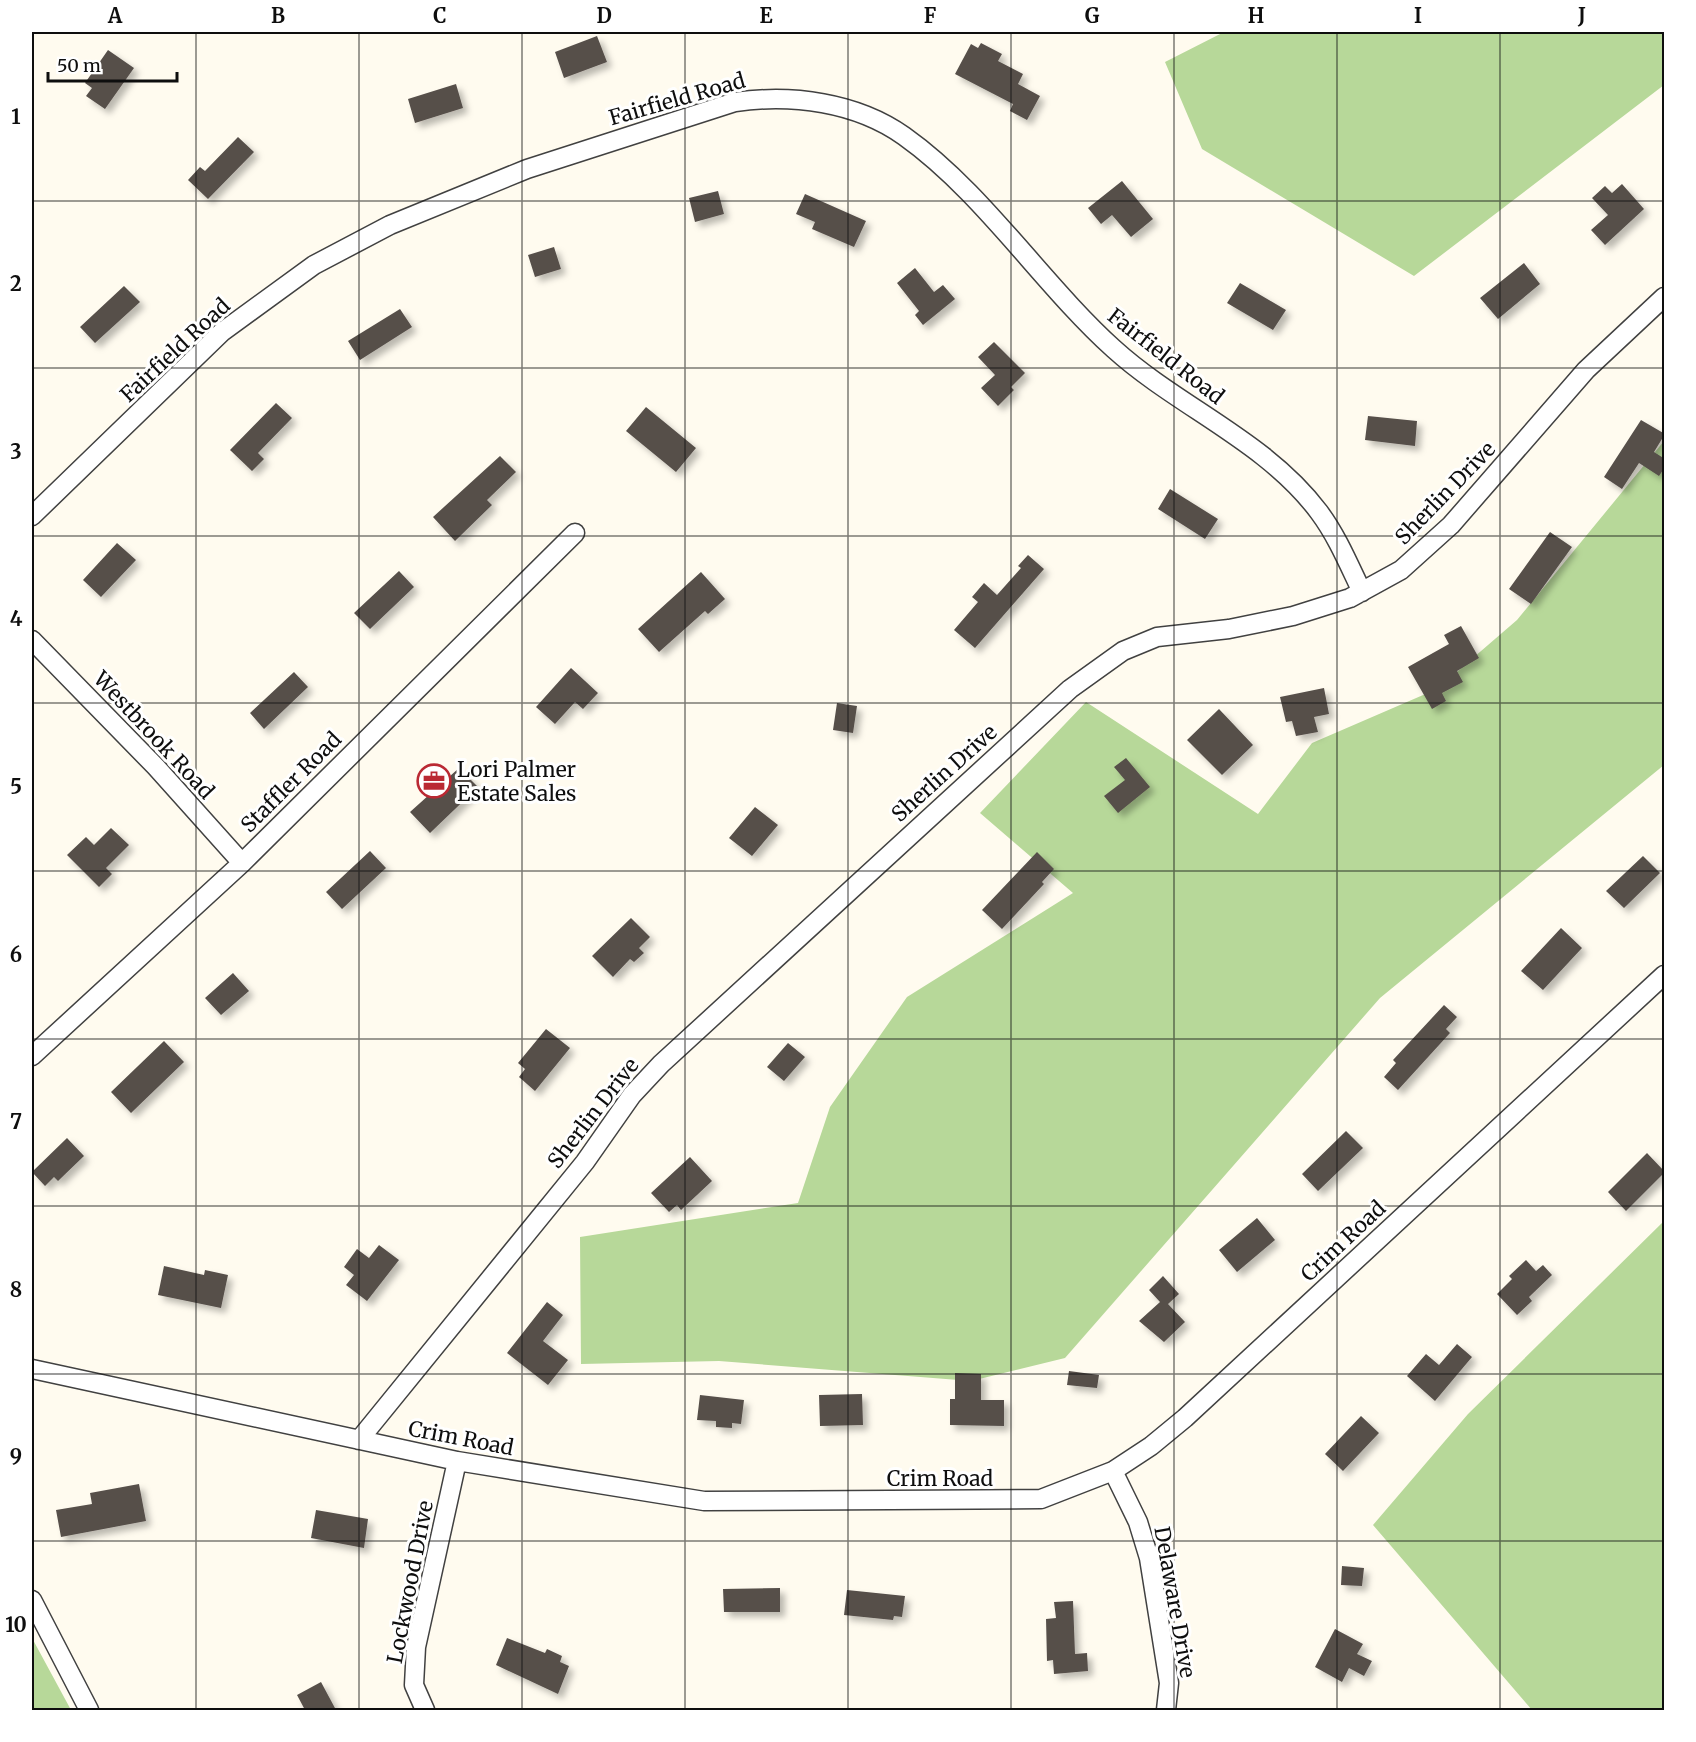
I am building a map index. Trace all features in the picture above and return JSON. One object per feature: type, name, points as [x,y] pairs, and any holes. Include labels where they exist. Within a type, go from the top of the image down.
[{"type":"street","name":"Fairfield Road","points":[[32,516],[222,332],[314,266],[390,225],[527,169],[735,102],[763,98],[792,98],[863,115],[904,136],[951,176],[1047,281],[1115,350],[1295,484],[1324,520],[1362,592]]},
{"type":"street","name":"Sherlin Drive","points":[[359,1440],[585,1162],[632,1095],[661,1064],[1070,689],[1123,651],[1157,637],[1229,629],[1293,616],[1350,598],[1401,570],[1428,548],[1475,498],[1586,370],[1665,297]]},
{"type":"street","name":"Staffler Road","points":[[32,1056],[242,863],[575,533]]},
{"type":"street","name":"Westbrook Road","points":[[32,640],[156,767],[242,863]]},
{"type":"street","name":"Crim Road","points":[[32,1369],[457,1461],[704,1501],[1016,1501],[1041,1498],[1113,1470],[1151,1446],[1185,1418],[1665,975]]},
{"type":"street","name":"Lockwood Drive","points":[[425,1710],[414,1685],[416,1647],[457,1461]]},
{"type":"street","name":"Delaware Drive","points":[[1113,1470],[1138,1522],[1149,1558],[1169,1683],[1166,1710]]},
{"type":"street","points":[[32,1600],[89,1710]]},
{"type":"green space","points":[[1224,32],[1664,32],[1664,85],[1414,276],[1202,149],[1165,62]]},
{"type":"green space","points":[[1664,441],[1664,765],[1380,998],[1065,1358],[971,1381],[719,1361],[581,1364],[580,1237],[798,1203],[830,1107],[907,997],[1073,893],[980,813],[1086,702],[1258,814],[1312,743],[1437,689],[1517,620]]},
{"type":"green space","points":[[1664,1221],[1664,1710],[1532,1710],[1373,1525],[1468,1414]]},
{"type":"green space","points":[[32,1638],[71,1710],[32,1710]]},
{"type":"building","points":[[597,36],[607,62],[564,78],[555,52]]},
{"type":"building","points":[[981,43],[1002,54],[998,61],[1023,74],[1018,84],[1040,96],[1027,120],[1010,111],[1013,104],[955,74],[971,44],[978,48]]},
{"type":"building","points":[[108,50],[134,68],[105,109],[86,96],[92,88],[85,83]]},
{"type":"building","points":[[456,84],[463,108],[415,123],[408,99]]},
{"type":"building","points":[[238,137],[254,152],[208,199],[188,180],[200,167],[205,171]]},
{"type":"building","points":[[1122,181],[1153,219],[1131,237],[1112,215],[1101,224],[1088,208]]},
{"type":"building","points":[[1622,184],[1644,209],[1605,245],[1591,230],[1608,215],[1592,198],[1605,186],[1612,193]]},
{"type":"building","points":[[718,191],[724,214],[695,222],[689,198]]},
{"type":"building","points":[[805,194],[866,221],[854,247],[812,229],[815,222],[796,214]]},
{"type":"building","points":[[554,247],[561,269],[535,277],[528,255]]},
{"type":"building","points":[[1524,263],[1540,284],[1498,319],[1480,298]]},
{"type":"building","points":[[915,268],[934,292],[943,285],[955,299],[923,325],[915,315],[919,311],[897,283]]},
{"type":"building","points":[[1240,283],[1286,310],[1273,330],[1227,303]]},
{"type":"building","points":[[124,286],[140,302],[95,343],[80,327]]},
{"type":"building","points":[[400,309],[412,327],[360,360],[348,341]]},
{"type":"building","points":[[994,342],[1025,373],[1011,387],[1014,390],[998,406],[981,388],[995,375],[978,357]]},
{"type":"building","points":[[276,403],[292,418],[258,453],[264,459],[252,471],[230,450]]},
{"type":"building","points":[[646,407],[696,448],[676,472],[626,431]]},
{"type":"building","points":[[1368,416],[1417,421],[1415,446],[1365,440]]},
{"type":"building","points":[[1641,420],[1665,434],[1654,452],[1665,459],[1665,467],[1659,476],[1639,463],[1622,489],[1604,477]]},
{"type":"building","points":[[500,456],[516,472],[487,500],[492,505],[455,541],[433,517]]},
{"type":"building","points":[[1170,489],[1218,519],[1205,539],[1158,509]]},
{"type":"building","points":[[1550,532],[1572,547],[1531,604],[1509,589]]},
{"type":"building","points":[[117,543],[136,560],[101,597],[83,580]]},
{"type":"building","points":[[1028,555],[1044,569],[975,648],[954,630],[978,602],[972,597],[984,583],[997,595],[1021,568],[1018,566]]},
{"type":"building","points":[[399,571],[414,587],[370,629],[354,613]]},
{"type":"building","points":[[701,572],[725,599],[708,614],[705,611],[659,652],[638,629]]},
{"type":"building","points":[[1461,626],[1479,658],[1457,671],[1463,682],[1442,693],[1446,701],[1432,709],[1408,667],[1449,644],[1444,635]]},
{"type":"building","points":[[571,668],[598,693],[583,709],[575,702],[555,724],[536,707]]},
{"type":"building","points":[[294,672],[308,687],[264,729],[250,713]]},
{"type":"building","points":[[1324,688],[1329,714],[1314,717],[1318,732],[1296,736],[1292,721],[1286,722],[1280,697]]},
{"type":"building","points":[[837,703],[857,706],[853,733],[833,730]]},
{"type":"building","points":[[1219,709],[1253,745],[1222,775],[1187,740]]},
{"type":"building","points":[[1126,758],[1150,787],[1118,813],[1104,796],[1125,780],[1114,767]]},
{"type":"building","points":[[459,768],[478,787],[430,833],[410,812]]},
{"type":"building","points":[[755,807],[778,825],[752,856],[729,838]]},
{"type":"building","points":[[111,828],[129,845],[106,868],[112,874],[99,887],[67,855],[86,837],[94,845]]},
{"type":"building","points":[[370,851],[386,868],[342,909],[326,892]]},
{"type":"building","points":[[1037,852],[1054,869],[1042,882],[1044,884],[1002,929],[982,910]]},
{"type":"building","points":[[1643,856],[1660,873],[1624,908],[1606,891]]},
{"type":"building","points":[[631,918],[650,937],[639,948],[644,953],[634,962],[630,959],[613,977],[592,956]]},
{"type":"building","points":[[1561,928],[1582,948],[1543,990],[1521,971]]},
{"type":"building","points":[[233,973],[249,991],[221,1015],[205,998]]},
{"type":"building","points":[[1444,1005],[1457,1017],[1446,1029],[1450,1033],[1398,1090],[1384,1077],[1396,1063],[1393,1060]]},
{"type":"building","points":[[546,1029],[570,1048],[535,1091],[519,1077],[525,1069],[518,1063]]},
{"type":"building","points":[[164,1041],[184,1062],[131,1113],[111,1092]]},
{"type":"building","points":[[788,1043],[805,1057],[784,1081],[767,1067]]},
{"type":"building","points":[[1346,1131],[1363,1148],[1318,1191],[1302,1174]]},
{"type":"building","points":[[67,1138],[84,1156],[58,1181],[54,1177],[45,1186],[32,1172]]},
{"type":"building","points":[[1647,1153],[1665,1172],[1626,1211],[1608,1192]]},
{"type":"building","points":[[690,1157],[712,1181],[681,1210],[677,1205],[669,1212],[651,1193]]},
{"type":"building","points":[[1257,1218],[1275,1240],[1237,1272],[1219,1250]]},
{"type":"building","points":[[379,1245],[399,1260],[367,1301],[346,1285],[354,1275],[344,1267],[357,1249],[369,1258]]},
{"type":"building","points":[[1526,1260],[1536,1271],[1543,1265],[1552,1275],[1529,1297],[1532,1301],[1517,1315],[1497,1294],[1512,1279],[1509,1276]]},
{"type":"building","points":[[164,1266],[204,1275],[205,1270],[228,1275],[221,1308],[158,1295]]},
{"type":"building","points":[[1163,1276],[1179,1294],[1168,1304],[1185,1322],[1164,1342],[1139,1321],[1160,1302],[1149,1290]]},
{"type":"building","points":[[547,1302],[563,1315],[543,1341],[568,1360],[548,1385],[507,1353]]},
{"type":"building","points":[[1457,1344],[1472,1357],[1435,1401],[1407,1376],[1426,1354],[1439,1365]]},
{"type":"building","points":[[1069,1371],[1099,1375],[1097,1388],[1067,1385]]},
{"type":"building","points":[[955,1373],[981,1374],[981,1400],[1004,1400],[1004,1426],[950,1425],[950,1399],[955,1399]]},
{"type":"building","points":[[862,1394],[863,1425],[820,1426],[819,1395]]},
{"type":"building","points":[[700,1395],[744,1400],[741,1424],[732,1423],[732,1428],[716,1427],[716,1421],[697,1420]]},
{"type":"building","points":[[1361,1416],[1379,1433],[1343,1471],[1325,1454]]},
{"type":"building","points":[[139,1484],[146,1521],[61,1537],[56,1510],[92,1504],[90,1493]]},
{"type":"building","points":[[316,1510],[368,1519],[364,1548],[311,1538]]},
{"type":"building","points":[[1342,1566],[1364,1568],[1362,1586],[1341,1585]]},
{"type":"building","points":[[780,1588],[780,1612],[724,1612],[723,1589]]},
{"type":"building","points":[[847,1590],[905,1596],[902,1617],[894,1616],[893,1620],[844,1615]]},
{"type":"building","points":[[1073,1601],[1075,1654],[1087,1653],[1088,1671],[1054,1674],[1053,1660],[1047,1661],[1046,1619],[1056,1618],[1054,1602]]},
{"type":"building","points":[[1335,1629],[1363,1644],[1357,1654],[1372,1661],[1364,1676],[1349,1668],[1342,1682],[1315,1667]]},
{"type":"building","points":[[507,1638],[545,1653],[547,1649],[562,1656],[560,1662],[569,1666],[558,1694],[496,1665]]},
{"type":"building","points":[[321,1682],[336,1710],[305,1710],[297,1695]]},
{"type":"place","name":"Lori Palmer Estate Sales","points":[[434,781]]}]
